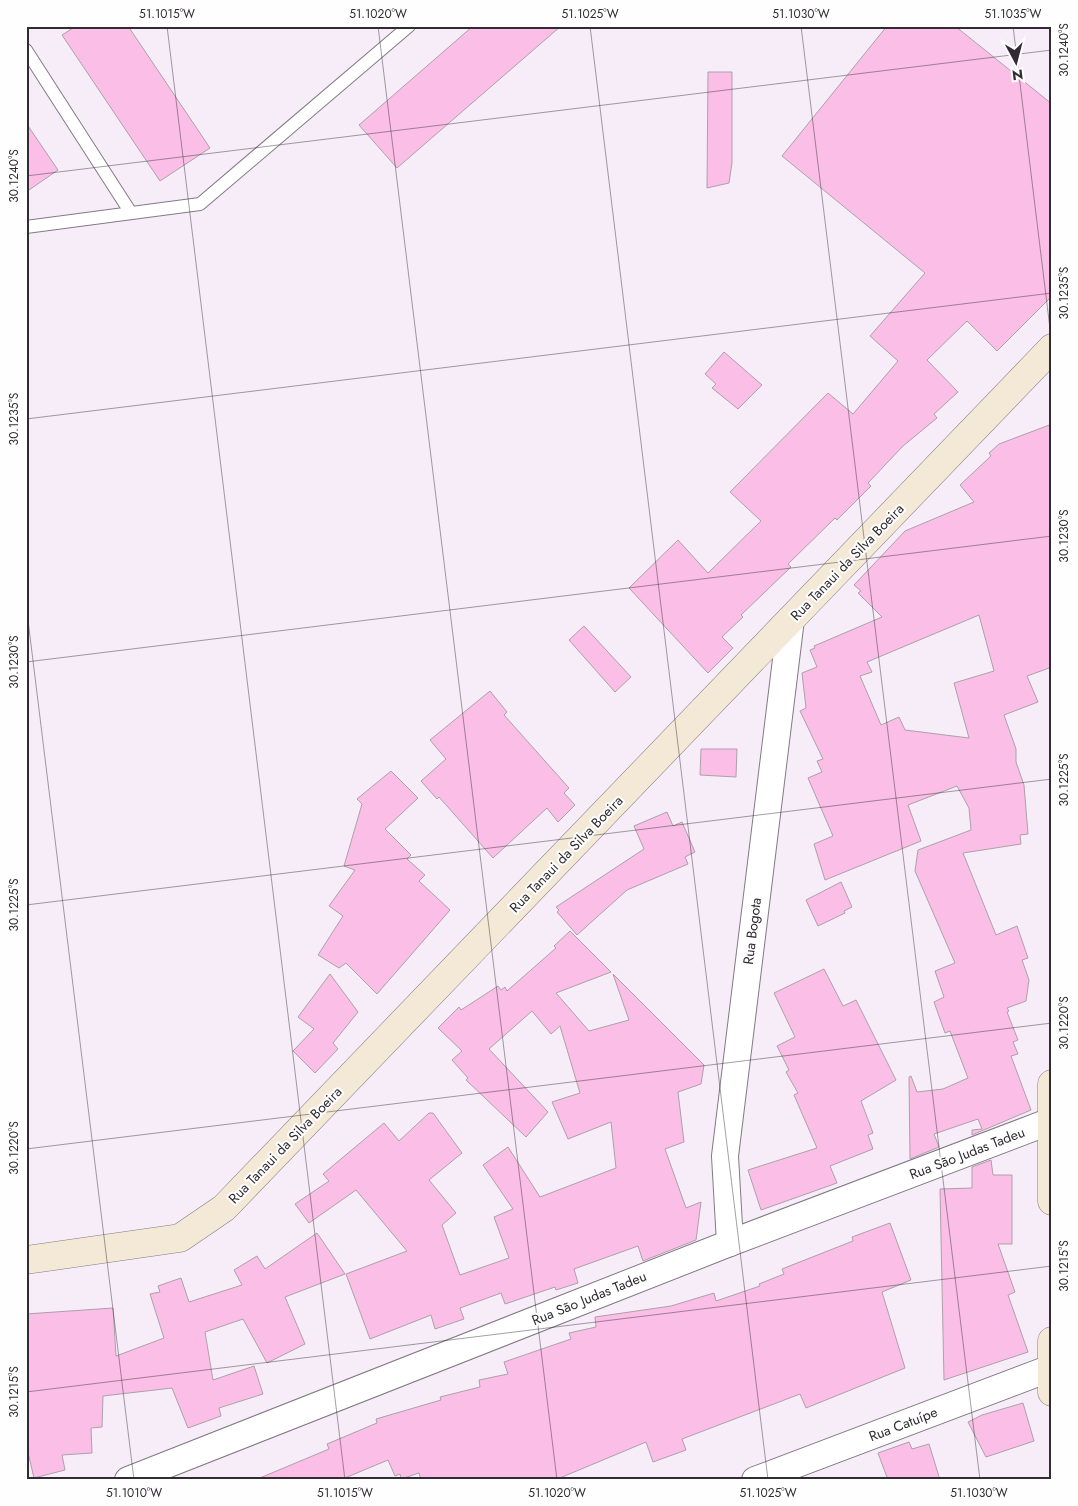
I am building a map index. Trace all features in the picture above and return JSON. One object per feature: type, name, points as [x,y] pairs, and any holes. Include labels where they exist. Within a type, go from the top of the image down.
[{"type":"street","name":"Rua Tanaui da Silva Boeira","points":[[26,1260],[180,1238],[224,1208],[1052,348]]},
{"type":"street","name":"Rua Bogota","points":[[730,1243],[725,1156],[791,619]]},
{"type":"street","points":[[1052,1084],[1050,1121],[1052,1201]]},
{"type":"street","name":"Rua São Judas Tadeu","points":[[128,1480],[730,1243],[1050,1121]]},
{"type":"street","points":[[1051,1380],[1052,1341]]},
{"type":"street","name":"Rua Catuípe","points":[[755,1480],[1051,1380]]},
{"type":"lane","points":[[26,227],[200,204],[409,26]]},
{"type":"lane","points":[[26,50],[131,213]]},
{"type":"building","points":[[76,26],[128,26],[210,148],[160,181],[62,35]]},
{"type":"building","points":[[473,26],[561,26],[397,168],[359,125]]},
{"type":"building","points":[[887,26],[955,26],[1052,104],[1052,296],[997,351],[967,321],[927,360],[958,392],[934,414],[937,418],[903,446],[868,483],[871,486],[788,564],[791,567],[741,615],[743,617],[722,637],[733,648],[708,673],[629,588],[678,540],[708,573],[761,521],[730,492],[828,393],[853,414],[898,361],[870,336],[925,273],[782,156]]},
{"type":"building","points":[[708,72],[732,72],[732,163],[729,183],[707,188]]},
{"type":"building","points":[[26,123],[58,170],[26,192]]},
{"type":"building","points":[[724,352],[762,385],[738,409],[712,388],[716,384],[705,374]]},
{"type":"building","points":[[1052,424],[1052,667],[1027,676],[1038,702],[1004,715],[1016,749],[1016,762],[1024,785],[1028,834],[1020,835],[1021,844],[963,853],[996,935],[1017,926],[1028,958],[1022,960],[1029,980],[1026,1001],[1007,1008],[1009,1011],[1007,1012],[1018,1040],[1013,1042],[1018,1054],[1011,1056],[1031,1110],[972,1135],[972,1130],[982,1129],[978,1119],[934,1134],[939,1147],[910,1159],[909,1077],[911,1076],[917,1092],[943,1089],[968,1078],[950,1031],[945,1033],[934,1002],[944,997],[935,971],[955,963],[915,871],[918,850],[971,830],[969,808],[957,786],[908,805],[921,841],[825,880],[814,844],[833,836],[808,778],[822,772],[817,761],[823,759],[800,711],[806,708],[802,673],[817,667],[810,650],[815,648],[814,646],[882,617],[858,593],[861,591],[854,585],[905,531],[974,502],[960,485],[991,456],[989,453],[999,444]],"holes":[[[979,615],[994,671],[954,683],[969,738],[905,730],[899,717],[881,725],[860,676],[872,672],[867,662]]]},
{"type":"building","points":[[584,626],[631,677],[615,692],[569,640]]},
{"type":"building","points":[[490,691],[507,712],[504,715],[569,788],[564,793],[575,805],[558,822],[547,808],[493,858],[439,797],[437,799],[421,781],[446,759],[430,740]]},
{"type":"building","points":[[701,749],[737,749],[736,777],[700,775]]},
{"type":"building","points":[[391,771],[418,798],[385,829],[411,855],[407,859],[425,875],[419,881],[450,910],[377,994],[346,963],[339,968],[318,955],[343,916],[329,906],[355,870],[344,866],[362,804],[357,799]]},
{"type":"building","points":[[667,812],[673,826],[682,822],[695,852],[685,857],[688,864],[627,890],[577,935],[557,912],[559,910],[556,907],[644,849],[634,826]]},
{"type":"building","points":[[841,882],[852,907],[844,911],[845,913],[818,926],[806,900]]},
{"type":"building","points":[[570,931],[611,972],[556,993],[589,1031],[629,1020],[613,974],[704,1065],[701,1084],[678,1092],[684,1142],[665,1149],[686,1208],[701,1202],[696,1240],[643,1261],[638,1246],[574,1269],[578,1283],[556,1290],[555,1287],[505,1304],[501,1293],[460,1308],[464,1319],[435,1329],[431,1315],[370,1339],[346,1274],[407,1251],[356,1190],[309,1223],[295,1204],[329,1181],[323,1174],[384,1123],[399,1141],[429,1113],[433,1113],[462,1153],[429,1180],[456,1213],[442,1225],[460,1275],[509,1258],[494,1217],[513,1209],[483,1165],[508,1147],[540,1197],[616,1168],[611,1122],[568,1139],[552,1102],[580,1093],[560,1026],[551,1034],[532,1011],[489,1049],[548,1112],[526,1137],[466,1080],[468,1078],[452,1060],[462,1051],[438,1028],[459,1007],[461,1010],[498,986],[501,990],[505,987],[507,991],[556,948],[554,946]]},
{"type":"building","points":[[824,969],[843,1006],[856,1000],[896,1080],[861,1101],[873,1133],[868,1135],[873,1149],[830,1166],[837,1183],[761,1210],[748,1170],[817,1148],[794,1095],[798,1093],[786,1072],[789,1070],[777,1046],[795,1037],[774,993]]},
{"type":"building","points":[[330,974],[358,1012],[333,1043],[338,1049],[315,1073],[293,1051],[314,1029],[298,1017]]},
{"type":"building","points":[[991,1160],[993,1175],[1012,1175],[1012,1244],[998,1244],[1015,1292],[1008,1295],[1028,1352],[944,1380],[940,1189],[972,1188],[972,1167]]},
{"type":"building","points":[[890,1223],[911,1280],[882,1292],[905,1368],[806,1408],[800,1394],[682,1439],[686,1450],[653,1462],[646,1442],[555,1480],[421,1480],[419,1473],[401,1479],[400,1474],[395,1476],[388,1460],[340,1480],[255,1480],[329,1449],[327,1444],[377,1423],[376,1419],[441,1400],[440,1397],[480,1387],[479,1380],[508,1374],[504,1362],[571,1339],[569,1333],[596,1327],[595,1317],[671,1306],[714,1293],[716,1301],[760,1286],[759,1284],[784,1274],[782,1269],[853,1241],[852,1237]]},
{"type":"building","points":[[317,1233],[345,1274],[285,1297],[305,1344],[267,1363],[243,1319],[205,1332],[213,1380],[254,1366],[263,1394],[219,1408],[221,1416],[188,1428],[172,1388],[103,1396],[102,1427],[91,1428],[92,1453],[62,1455],[65,1470],[34,1478],[26,1444],[26,1314],[113,1308],[116,1356],[164,1338],[150,1294],[160,1292],[158,1286],[181,1278],[189,1302],[242,1285],[234,1270],[257,1256],[265,1269]]},
{"type":"building","points":[[1023,1403],[1034,1441],[986,1457],[968,1422],[982,1415]]},
{"type":"building","points":[[909,1442],[912,1449],[929,1444],[940,1480],[888,1480],[878,1453]]}]
